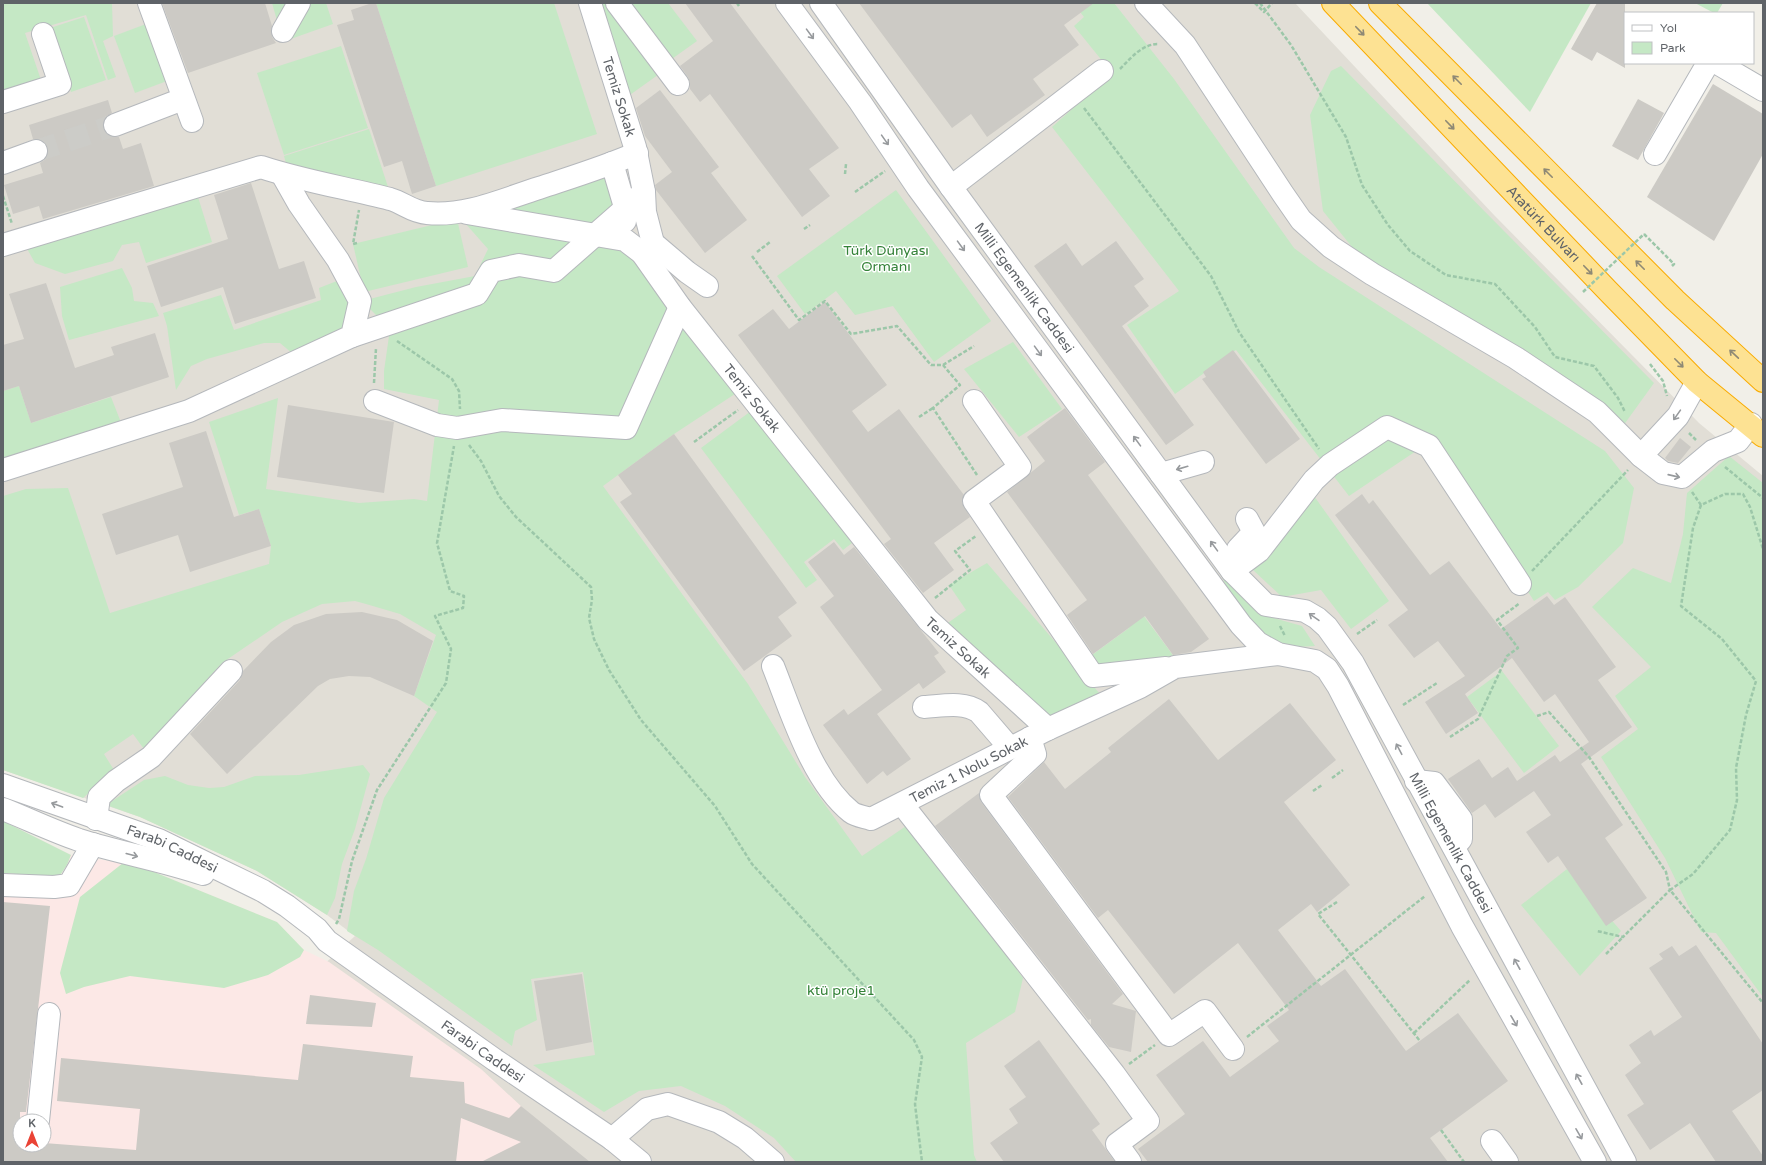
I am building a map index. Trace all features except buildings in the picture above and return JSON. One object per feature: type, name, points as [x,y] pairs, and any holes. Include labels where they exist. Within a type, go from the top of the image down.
[{"type":"highway","name":"Atatürk Bulvarı","points":[[1333,3],[1697,382],[1757,430]]},
{"type":"highway","points":[[1380,3],[1675,300],[1763,381]]},
{"type":"street","points":[[149,3],[192,121]]},
{"type":"street","points":[[283,31],[299,3]]},
{"type":"street","name":"Temiz Sokak","points":[[590,3],[637,153],[644,192],[647,248],[680,307],[928,620],[1039,734]]},
{"type":"street","points":[[617,3],[678,84]]},
{"type":"street","name":"Milli Egemenlik Caddesi","points":[[787,3],[860,102],[922,194],[1241,625],[1258,643],[1278,654],[1315,661],[1327,669],[1338,686],[1440,885],[1502,1000],[1595,1162]]},
{"type":"street","name":"Milli Egemenlik Caddesi","points":[[821,3],[951,187],[1232,571],[1266,605],[1305,610],[1317,618],[1336,639],[1353,662],[1416,781],[1454,847],[1625,1162]]},
{"type":"street","points":[[1146,3],[1185,45],[1301,220],[1330,246],[1372,274],[1516,358],[1597,412],[1641,456],[1663,473],[1682,477],[1713,451],[1757,430]]},
{"type":"street","points":[[3,102],[60,84],[43,34]]},
{"type":"street","points":[[1655,154],[1707,64]]},
{"type":"street","points":[[1718,64],[1763,90]]},
{"type":"street","points":[[951,187],[1073,93],[1109,72]]},
{"type":"street","points":[[115,125],[183,99]]},
{"type":"street","points":[[3,163],[36,150]]},
{"type":"street","points":[[10,242],[260,167],[282,174],[395,200],[412,210],[428,213],[456,211],[485,206],[612,163],[637,153]]},
{"type":"street","points":[[612,163],[625,208],[625,240]]},
{"type":"street","points":[[282,174],[299,204],[338,260],[360,301],[352,336]]},
{"type":"street","points":[[3,470],[189,411],[352,336],[477,294],[492,271],[519,265],[554,271],[644,192]]},
{"type":"street","points":[[456,211],[625,240],[647,248],[707,286]]},
{"type":"street","points":[[375,401],[437,425],[457,428],[502,420],[626,428],[680,307]]},
{"type":"street","points":[[1641,456],[1678,416],[1697,382]]},
{"type":"street","points":[[974,401],[1020,468],[974,501],[1093,676],[1175,668]]},
{"type":"street","points":[[1196,564],[1232,571],[1259,551],[1314,480],[1330,465],[1387,427],[1429,446],[1520,584]]},
{"type":"street","points":[[1161,474],[1203,462]]},
{"type":"street","points":[[1232,571],[1238,549],[1254,532],[1247,519]]},
{"type":"street","points":[[1241,625],[1242,659]]},
{"type":"street","points":[[1315,661],[1327,651],[1336,639]]},
{"type":"street","name":"Temiz 1 Nolu Sokak","points":[[773,666],[808,752],[819,773],[834,794],[852,813],[871,819],[1010,748],[1140,687],[1175,668],[1278,654]]},
{"type":"street","points":[[93,844],[91,817],[99,796],[116,781],[151,757],[231,671]]},
{"type":"street","points":[[924,707],[964,706],[973,708],[979,712],[1010,748]]},
{"type":"street","points":[[1039,734],[1035,754],[991,795],[1169,1035],[1205,1011],[1233,1048]]},
{"type":"street","name":"Farabi Caddesi","points":[[3,785],[159,840],[263,891],[317,929],[327,941],[495,1060],[612,1138],[640,1162]]},
{"type":"street","points":[[902,804],[1114,1074],[1148,1121],[1117,1144],[1130,1162]]},
{"type":"street","name":"Farabi Caddesi","points":[[3,809],[93,844],[179,866],[210,876],[260,904],[311,939],[327,941]]},
{"type":"street","points":[[3,884],[54,887],[69,885],[93,844],[119,826]]},
{"type":"street","points":[[1462,926],[1454,940],[1486,993],[1502,1000]]},
{"type":"street","points":[[39,1113],[49,1014]]},
{"type":"street","points":[[612,1138],[647,1108],[668,1104],[718,1122],[745,1138],[773,1162]]},
{"type":"street","points":[[1492,1141],[1507,1162]]},
{"type":"path","points":[[1255,3],[1264,12],[1265,10]]},
{"type":"path","points":[[1260,3],[1290,45],[1346,137],[1362,185],[1388,225],[1410,251],[1446,275],[1495,284],[1535,327],[1555,357],[1594,366],[1618,398],[1631,423],[1626,441]]},
{"type":"path","points":[[1265,10],[1272,3]]},
{"type":"path","points":[[1109,72],[1138,50],[1152,44],[1185,45]]},
{"type":"path","points":[[1073,93],[1211,276],[1239,332],[1330,465]]},
{"type":"path","points":[[845,174],[846,164]]},
{"type":"path","points":[[855,192],[890,167]]},
{"type":"path","points":[[358,243],[353,244],[363,192]]},
{"type":"path","points":[[3,196],[10,242]]},
{"type":"path","points":[[804,229],[810,225]]},
{"type":"path","points":[[1583,292],[1644,234],[1674,264],[1672,266]]},
{"type":"path","points":[[757,252],[770,242]]},
{"type":"path","points":[[752,256],[799,320],[825,301],[851,334],[897,326],[931,365],[943,365],[974,346]]},
{"type":"path","points":[[375,401],[376,349],[380,326]]},
{"type":"path","points":[[327,941],[339,919],[352,861],[377,790],[446,683],[451,649],[435,616],[462,608],[464,596],[450,591],[437,543],[457,428],[460,407],[459,391],[452,379],[400,343],[380,326]]},
{"type":"path","points":[[920,417],[960,385],[943,365]]},
{"type":"path","points":[[694,442],[753,399]]},
{"type":"path","points":[[933,408],[979,480]]},
{"type":"path","points":[[457,428],[481,461],[499,496],[516,517],[591,587],[592,600],[589,618],[594,639],[609,670],[640,720],[715,806],[752,864],[914,1040],[922,1056],[915,1104],[922,1162]]},
{"type":"path","points":[[1450,737],[1478,719],[1507,656],[1518,648],[1497,620],[1526,598],[1520,584],[1641,456]]},
{"type":"path","points":[[1682,477],[1701,505]]},
{"type":"path","points":[[1606,954],[1670,890],[1693,874],[1730,830],[1737,800],[1736,768],[1746,715],[1756,681],[1722,639],[1681,606],[1693,528],[1701,505],[1725,494],[1744,494],[1750,507],[1763,549]]},
{"type":"path","points":[[936,597],[970,570],[955,551],[990,526]]},
{"type":"path","points":[[1357,634],[1377,620]]},
{"type":"path","points":[[1403,705],[1437,683]]},
{"type":"path","points":[[1537,716],[1549,712],[1589,757],[1666,872],[1670,890],[1763,1003]]},
{"type":"path","points":[[1332,778],[1343,770]]},
{"type":"path","points":[[1313,791],[1322,785]]},
{"type":"path","points":[[1233,1048],[1440,885]]},
{"type":"path","points":[[1337,902],[1318,914],[1420,1041]]},
{"type":"path","points":[[1596,931],[1623,937]]},
{"type":"path","points":[[1414,1033],[1475,976]]},
{"type":"path","points":[[1114,1074],[1169,1035]]},
{"type":"path","points":[[1441,1130],[1464,1162]]},
{"type":"shaded area","points":[[3,3],[1295,3],[1494,215],[1699,423],[1763,476],[1763,1162],[438,1162],[320,968],[355,936],[327,915],[257,871],[140,817],[3,770]]},
{"type":"shaded area","points":[[3,821],[71,855],[123,863],[154,872],[277,922],[304,950],[329,962],[481,1069],[581,1162],[3,1162]]},
{"type":"green space","points":[[3,3],[112,3],[113,36],[103,41],[116,77],[108,80],[86,15],[25,33],[41,80],[3,92]]},
{"type":"green space","points":[[272,3],[291,3],[278,24]]},
{"type":"green space","points":[[304,3],[326,3],[333,24],[285,41]]},
{"type":"green space","points":[[376,3],[554,3],[597,134],[436,186]]},
{"type":"green space","points":[[597,3],[610,3],[662,72],[627,97]]},
{"type":"green space","points":[[629,3],[668,3],[697,41],[669,61]]},
{"type":"green space","points":[[1073,3],[1114,3],[1174,79],[1294,248],[1319,267],[1605,451],[1634,488],[1623,543],[1578,587],[1555,600],[1548,592],[1534,601],[1431,441],[1349,496],[1236,350],[1175,394],[1127,325],[1179,291],[1052,127],[1112,73],[1074,26],[1084,17]]},
{"type":"green space","points":[[1427,3],[1591,3],[1530,112]]},
{"type":"green space","points":[[1695,3],[1723,3],[1718,12],[1712,12]]},
{"type":"green space","points":[[84,17],[106,80],[71,92],[50,28]]},
{"type":"green space","points":[[146,24],[167,81],[135,93],[114,36]]},
{"type":"green space","points":[[341,46],[368,128],[284,155],[257,73]]},
{"type":"green space","points":[[1341,66],[1654,383],[1623,426],[1356,252],[1323,211],[1310,115],[1331,71]]},
{"type":"green space","points":[[369,129],[389,190],[287,167],[284,156]]},
{"type":"green space","points":[[606,170],[618,205],[591,226],[490,210]]},
{"type":"green space","name":"Türk Dünyası Ormanı","points":[[896,190],[991,321],[934,362],[893,306],[855,315],[836,291],[805,314],[777,276]]},
{"type":"green space","points":[[198,197],[212,242],[146,263],[139,242],[122,245],[113,261],[65,274],[35,263],[25,245],[121,214],[132,218]]},
{"type":"green space","points":[[457,219],[468,267],[364,292],[353,244]]},
{"type":"green space","name":"ktü proje1","points":[[465,223],[616,248],[637,262],[672,316],[741,390],[674,434],[603,486],[748,684],[805,777],[862,856],[912,822],[1023,978],[1015,1012],[966,1043],[974,1155],[977,1162],[796,1162],[774,1138],[725,1106],[681,1086],[639,1091],[604,1112],[533,1065],[595,1055],[583,972],[531,979],[537,1020],[515,1031],[512,1046],[378,950],[347,931],[354,891],[366,859],[384,798],[437,712],[414,696],[436,635],[400,614],[355,601],[322,604],[282,622],[222,663],[144,749],[133,734],[104,754],[114,770],[83,798],[3,770],[3,496],[26,489],[68,488],[110,613],[269,564],[271,546],[259,509],[239,515],[209,422],[278,398],[266,489],[359,503],[414,499],[427,501],[439,400],[384,389],[384,371],[390,329],[362,301],[416,287],[475,276],[488,249]]},
{"type":"green space","points":[[122,268],[132,288],[134,301],[153,303],[159,316],[69,340],[62,316],[60,287]]},
{"type":"green space","points":[[342,279],[353,299],[345,330],[293,354],[280,343],[264,343],[207,359],[191,366],[176,390],[167,326],[163,313],[221,295],[234,330],[321,300],[319,288]]},
{"type":"green space","points":[[1013,342],[1062,409],[1019,437],[964,369]]},
{"type":"green space","points":[[19,386],[31,423],[111,397],[122,425],[3,463],[3,391]]},
{"type":"green space","points":[[751,411],[852,543],[843,550],[834,539],[804,562],[817,580],[806,588],[701,448]]},
{"type":"green space","points":[[1729,456],[1763,483],[1763,997],[1716,933],[1701,932],[1665,858],[1601,757],[1638,729],[1615,696],[1651,667],[1592,607],[1633,568],[1671,583],[1683,534],[1687,493]]},
{"type":"green space","points":[[1314,496],[1389,601],[1351,629],[1321,590],[1282,597],[1252,569]]},
{"type":"green space","points":[[987,563],[1101,695],[1042,726],[945,625],[966,610],[949,585]]},
{"type":"green space","points":[[1109,569],[1178,662],[1102,669],[1092,655],[1129,628]]},
{"type":"green space","points":[[1223,576],[1263,615],[1302,626],[1315,646],[1277,648],[1236,603],[1229,593]]},
{"type":"green space","points":[[1502,671],[1559,746],[1524,773],[1467,697]]},
{"type":"green space","points":[[363,765],[370,774],[355,829],[342,864],[335,898],[327,915],[257,871],[140,817],[106,805],[144,780],[165,776],[188,785],[209,788],[224,787],[255,776],[299,775]]},
{"type":"green space","points":[[3,821],[71,855],[67,865],[59,877],[3,873]]},
{"type":"green space","points":[[123,863],[154,872],[277,922],[304,950],[300,957],[268,975],[224,988],[130,976],[84,987],[66,994],[60,973],[80,897]]},
{"type":"green space","points":[[1567,869],[1621,931],[1580,976],[1521,905]]},
{"type":"tunnel","points":[[36,151],[115,125]]}]
